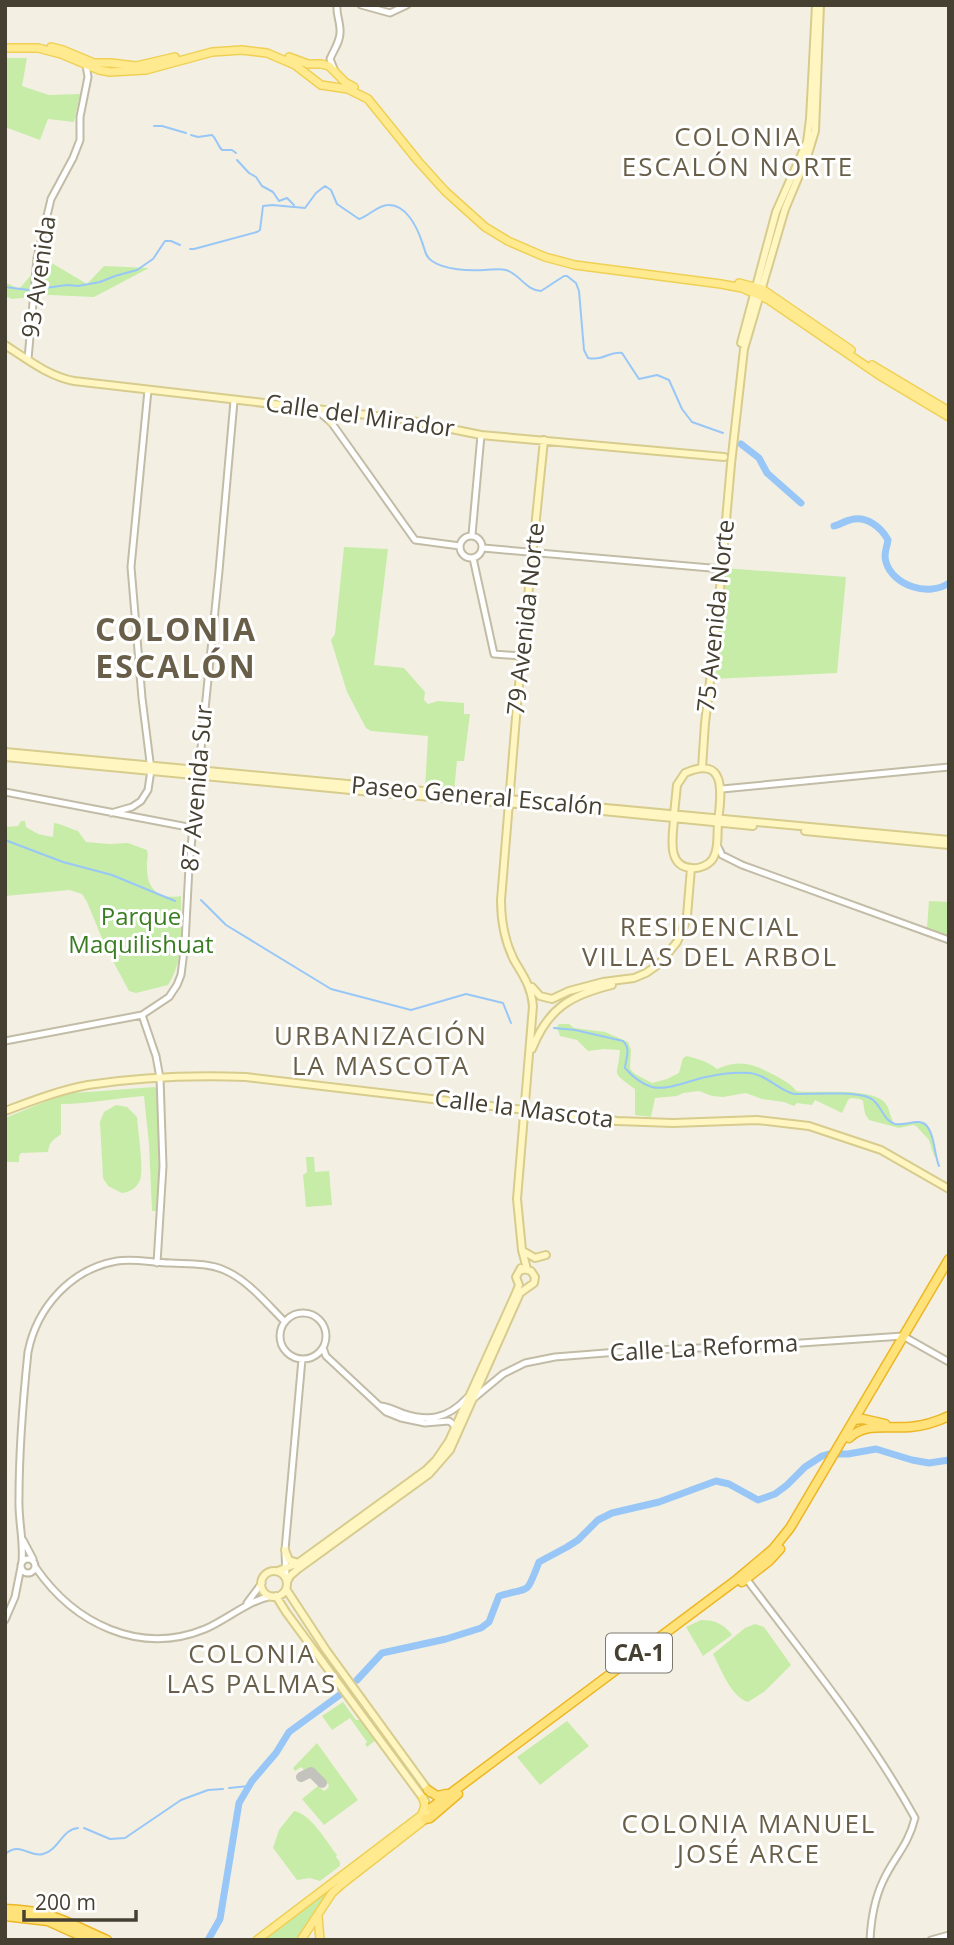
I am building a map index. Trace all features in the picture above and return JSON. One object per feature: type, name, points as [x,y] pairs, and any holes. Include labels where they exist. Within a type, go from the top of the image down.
[{"type":"highway","points":[[857,1419],[949,1259]]},
{"type":"highway","points":[[857,1419],[867,1407],[905,1337],[949,1269]]},
{"type":"highway","points":[[867,1407],[875,1419],[887,1424]]},
{"type":"highway","points":[[857,1419],[902,1425],[949,1414]]},
{"type":"highway","points":[[849,1438],[856,1431],[867,1427],[913,1427],[931,1423],[949,1414]]},
{"type":"highway","name":"CA-1","points":[[432,1811],[774,1556],[791,1535],[849,1438],[857,1419]]},
{"type":"highway","name":"CA-1","points":[[744,1576],[773,1549],[790,1528],[857,1419]]},
{"type":"highway","points":[[425,1790],[439,1796],[458,1791]]},
{"type":"highway","points":[[432,1811],[447,1804],[458,1791]]},
{"type":"highway","points":[[5,1909],[48,1914],[64,1919],[90,1936],[118,1940]]},
{"type":"highway","points":[[5,1916],[48,1921],[107,1940]]},
{"type":"main road","name":"75 Avenida Norte","points":[[724,457],[731,449],[741,346],[785,209],[808,154],[814,131],[818,5]]},
{"type":"main road","points":[[5,47],[27,44],[42,46],[63,50],[89,62],[136,66],[205,49],[229,46],[266,49],[304,63],[329,66],[378,105],[416,154],[474,212],[514,240],[571,260],[724,281],[758,291],[949,411]]},
{"type":"main road","points":[[5,47],[37,48],[61,54],[99,70],[117,72],[146,70],[227,50],[267,53],[295,65],[320,84],[357,93],[372,103],[445,191],[485,228],[508,241],[545,257],[575,265],[758,291],[882,377],[949,417]]},
{"type":"main road","points":[[117,72],[114,65],[121,64]]},
{"type":"main road","points":[[310,75],[309,68],[316,64]]},
{"type":"main road","points":[[334,86],[340,83],[340,77]]},
{"type":"main road","name":"75 Avenida Norte","points":[[702,768],[744,349],[758,291]]},
{"type":"main road","name":"Calle del Mirador","points":[[5,346],[63,379],[402,419],[481,435],[724,457]]},
{"type":"main road","name":"Calle del Mirador","points":[[5,346],[44,373],[63,381],[310,410]]},
{"type":"main road","points":[[331,422],[331,414],[338,411]]},
{"type":"main road","name":"79 Avenida Norte","points":[[528,983],[508,945],[501,923],[501,900],[544,440]]},
{"type":"main road","points":[[724,457],[731,464]]},
{"type":"main road","name":"Paseo General Escalón","points":[[5,755],[949,843]]},
{"type":"main road","points":[[708,769],[716,775],[722,789],[716,851],[711,861],[705,865],[691,869],[684,867],[677,862],[674,855],[678,780],[685,773],[708,769]]},
{"type":"main road","points":[[537,1036],[565,1002],[587,991],[640,976],[653,969],[670,952],[687,916],[691,869]]},
{"type":"main road","points":[[528,983],[540,996],[549,999],[569,990],[624,980]]},
{"type":"main road","points":[[528,983],[534,1015],[517,1199],[524,1261],[523,1270],[516,1277],[519,1285],[528,1288]]},
{"type":"main road","points":[[530,1054],[542,1023],[555,1006],[555,998]]},
{"type":"main road","name":"Calle la Mascota","points":[[5,1111],[87,1085],[160,1077],[246,1077],[639,1122],[757,1120],[809,1126],[881,1150],[949,1189]]},
{"type":"main road","points":[[522,1250],[531,1257],[546,1255]]},
{"type":"main road","points":[[425,1790],[415,1789],[274,1596],[265,1592],[262,1583],[267,1573],[298,1563],[426,1470],[442,1452],[489,1365],[520,1293],[533,1285],[533,1272],[523,1270]]},
{"type":"main road","points":[[274,1596],[281,1594],[290,1576],[298,1569],[437,1467],[450,1450],[519,1285]]},
{"type":"main road","points":[[285,1550],[289,1559],[298,1563]]},
{"type":"main road","points":[[277,1571],[282,1573],[319,1641],[425,1790],[432,1811]]},
{"type":"main road","points":[[415,1789],[425,1790]]},
{"type":"main road","points":[[425,1790],[425,1806],[432,1811]]},
{"type":"main road","name":"CA-1","points":[[301,1940],[332,1894],[348,1878],[432,1811]]},
{"type":"main road","name":"CA-1","points":[[257,1940],[432,1811]]},
{"type":"main road","points":[[320,1940],[318,1919],[321,1909]]},
{"type":"street","points":[[316,64],[338,44],[341,25],[336,13],[337,5]]},
{"type":"street","points":[[360,5],[390,13],[407,5]]},
{"type":"street","points":[[333,50],[330,59],[334,69]]},
{"type":"street","name":"93 Avenida","points":[[28,359],[37,258],[51,199],[80,140],[80,117],[88,78],[86,65]]},
{"type":"street","points":[[88,78],[99,70]]},
{"type":"street","points":[[140,817],[135,811],[148,790],[151,767],[131,567],[148,391]]},
{"type":"street","name":"87 Avenida Sur","points":[[142,1015],[169,997],[181,975],[234,401]]},
{"type":"street","name":"Calle del Mirador","points":[[310,410],[320,413],[331,422]]},
{"type":"street","points":[[331,422],[415,540],[460,546]]},
{"type":"street","points":[[472,535],[481,435]]},
{"type":"street","points":[[472,535],[480,539],[483,548],[480,554],[473,558],[464,555],[460,546],[463,538],[472,535]]},
{"type":"street","points":[[483,548],[722,569]]},
{"type":"street","points":[[473,558],[494,654],[522,656]]},
{"type":"street","points":[[722,789],[949,767]]},
{"type":"street","points":[[5,792],[193,828]]},
{"type":"street","points":[[111,813],[126,810],[138,803]]},
{"type":"street","points":[[717,840],[719,852],[727,859],[949,940]]},
{"type":"street","points":[[711,861],[727,859]]},
{"type":"street","points":[[5,1041],[142,1015],[160,1077],[163,1166],[157,1263]]},
{"type":"street","points":[[5,1620],[15,1597],[21,1565],[23,1540],[19,1501],[28,1352],[37,1322],[58,1293],[67,1284],[105,1264],[123,1261],[209,1266],[228,1272],[246,1284],[285,1322]]},
{"type":"street","points":[[294,1315],[314,1316],[325,1330],[323,1348],[302,1359],[291,1356],[281,1343],[285,1322],[294,1315]]},
{"type":"street","points":[[905,1337],[949,1363]]},
{"type":"street","name":"Calle La Reforma","points":[[426,1421],[450,1412],[503,1374],[525,1363],[555,1357],[905,1337]]},
{"type":"street","points":[[323,1348],[326,1356],[381,1406],[426,1421],[449,1421],[455,1429]]},
{"type":"street","points":[[316,1354],[326,1356]]},
{"type":"street","points":[[286,1583],[285,1550],[302,1359]]},
{"type":"street","points":[[489,1365],[492,1374],[503,1374]]},
{"type":"street","points":[[17,1584],[36,1564],[23,1540]]},
{"type":"street","points":[[277,1571],[285,1550]]},
{"type":"street","points":[[21,1565],[26,1558],[33,1559]]},
{"type":"street","points":[[21,1565],[23,1571],[32,1571],[81,1615],[108,1629],[141,1637],[167,1638],[194,1633],[258,1599],[274,1596]]},
{"type":"street","points":[[744,1576],[858,1726],[915,1818],[910,1837],[882,1882],[872,1912],[870,1940]]},
{"type":"street","points":[[245,1606],[262,1583]]},
{"type":"street","points":[[931,1940],[949,1935]]},
{"type":"green space","points":[[5,58],[27,58],[22,86],[49,95],[80,94],[74,122],[48,119],[40,140],[5,127]]},
{"type":"green space","points":[[45,259],[87,284],[104,266],[149,268],[94,297],[49,295],[12,299],[5,296],[5,282],[19,289]]},
{"type":"green space","points":[[344,547],[388,549],[374,665],[404,668],[425,692],[424,700],[428,704],[438,701],[464,703],[464,714],[470,714],[464,761],[457,761],[454,791],[425,788],[428,736],[371,731],[366,728],[347,692],[331,640],[335,634]]},
{"type":"green space","points":[[723,568],[846,577],[837,673],[713,679]]},
{"type":"green space","name":"Parque Maquilishuat","points":[[21,821],[25,821],[26,827],[38,834],[53,837],[54,823],[78,831],[86,842],[128,843],[147,850],[148,876],[152,888],[161,895],[181,896],[180,953],[168,985],[136,993],[129,991],[82,894],[69,890],[5,896],[5,827],[18,826]]},
{"type":"green space","points":[[929,901],[949,902],[949,936],[927,928]]},
{"type":"green space","points":[[559,1024],[605,1032],[628,1042],[631,1050],[630,1069],[652,1083],[679,1073],[683,1058],[687,1056],[717,1069],[734,1064],[749,1064],[783,1080],[796,1091],[857,1093],[879,1098],[886,1104],[894,1124],[918,1122],[926,1126],[936,1157],[929,1140],[916,1126],[899,1128],[869,1120],[860,1099],[848,1100],[842,1113],[815,1100],[812,1105],[797,1103],[794,1106],[746,1093],[723,1097],[699,1091],[655,1098],[651,1117],[635,1115],[635,1089],[617,1073],[620,1050],[588,1051],[577,1040],[560,1036],[557,1027]]},
{"type":"green space","points":[[157,1088],[161,1162],[158,1211],[152,1211],[144,1096],[61,1104],[61,1134],[51,1143],[48,1152],[21,1153],[19,1162],[5,1162],[5,1118],[54,1098],[74,1093]]},
{"type":"green space","points":[[116,1105],[127,1107],[137,1117],[141,1159],[140,1180],[132,1190],[122,1193],[108,1186],[103,1178],[100,1122],[104,1112]]},
{"type":"green space","points":[[306,1157],[314,1157],[315,1172],[329,1171],[332,1205],[306,1207],[303,1175],[307,1172]]},
{"type":"green space","points":[[701,1620],[719,1623],[732,1635],[703,1656],[686,1627]]},
{"type":"green space","points":[[755,1624],[764,1627],[791,1665],[765,1691],[748,1702],[732,1689],[713,1654],[745,1628]]},
{"type":"green space","points":[[343,1702],[356,1720],[362,1720],[376,1740],[367,1747],[367,1742],[350,1718],[332,1730],[322,1716]]},
{"type":"green space","points":[[567,1721],[589,1746],[540,1785],[517,1757]]},
{"type":"green space","points":[[317,1743],[358,1800],[324,1825],[302,1799],[318,1786],[324,1791],[329,1785],[312,1769],[305,1771],[301,1767],[295,1771],[293,1768]]},
{"type":"green space","points":[[294,1811],[312,1823],[340,1862],[340,1866],[320,1881],[310,1878],[297,1880],[273,1848],[279,1830]]},
{"type":"green space","points":[[349,1872],[318,1908],[297,1940],[260,1940]]},
{"type":"waterway","points":[[154,126],[186,133]]},
{"type":"waterway","points":[[191,135],[212,135],[222,150],[236,153]]},
{"type":"waterway","points":[[237,160],[262,186],[273,192],[279,201],[287,198],[294,205]]},
{"type":"waterway","points":[[190,249],[257,232],[260,230],[263,206],[305,208],[325,186],[331,190],[337,204],[359,219],[388,205],[400,208],[417,230],[427,255],[437,264],[464,270],[506,270],[531,288],[541,291],[567,276],[576,283],[579,291],[584,350],[588,358],[622,353],[639,379],[657,375],[669,380],[682,409],[692,422],[723,433]]},
{"type":"waterway","points":[[37,289],[100,282],[137,270],[153,259],[165,241],[180,245]]},
{"type":"waterway","points":[[5,287],[29,290]]},
{"type":"waterway","points":[[741,444],[759,458],[767,473],[801,503]]},
{"type":"waterway","points":[[834,526],[862,519],[877,527],[888,540],[886,562],[890,570],[904,583],[922,589],[932,589],[949,583]]},
{"type":"waterway","points":[[5,840],[63,862],[112,875],[175,901]]},
{"type":"waterway","points":[[201,900],[226,925],[331,989],[411,1010],[466,994],[503,1003],[511,1023]]},
{"type":"waterway","points":[[554,1028],[623,1041],[627,1050],[625,1068],[644,1084],[652,1087],[671,1086],[722,1074],[750,1073],[794,1094],[844,1094],[870,1098],[895,1124],[920,1122],[926,1125],[939,1166]]},
{"type":"waterway","points":[[357,1680],[382,1653],[481,1628],[489,1622],[499,1596],[529,1586],[539,1562],[578,1540],[598,1520],[612,1513],[659,1502],[716,1481],[729,1484],[758,1500],[775,1494],[805,1467],[829,1454],[876,1449],[929,1463],[949,1460]]},
{"type":"waterway","points":[[208,1940],[220,1919],[239,1803],[289,1732],[341,1694]]},
{"type":"waterway","points":[[229,1788],[249,1786]]},
{"type":"waterway","points":[[84,1828],[110,1839],[125,1838],[181,1800],[208,1790],[223,1789]]},
{"type":"waterway","points":[[5,1854],[16,1849],[43,1854],[53,1848],[68,1832],[78,1828]]},
{"type":"taxiway","points":[[301,1777],[311,1772],[322,1783]]},
{"type":"district","name":"COLONIA ESCALÓN NORTE","points":[[738,152]]},
{"type":"district","name":"COLONIA ESCALÓN","points":[[176,648]]},
{"type":"district","name":"RESIDENCIAL VILLAS DEL ARBOL","points":[[710,942]]},
{"type":"district","name":"URBANIZACIÓN LA MASCOTA","points":[[381,1051]]},
{"type":"district","name":"COLONIA LAS PALMAS","points":[[252,1669]]},
{"type":"district","name":"COLONIA MANUEL JOSÉ ARCE","points":[[749,1839]]}]
